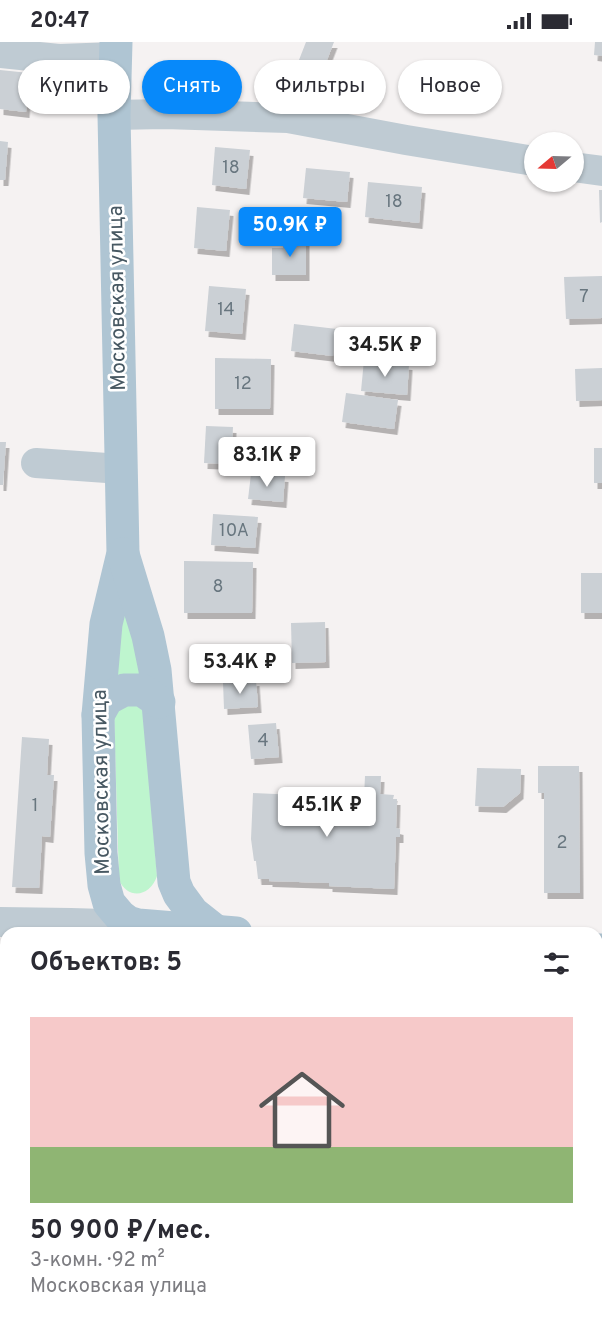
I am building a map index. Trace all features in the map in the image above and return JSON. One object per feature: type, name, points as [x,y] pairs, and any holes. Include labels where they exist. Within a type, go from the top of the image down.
[{"type":"main road","name":"Московская улица","points":[[115,50],[114,115],[123,553],[106,624],[98,715],[101,853],[104,885],[109,903],[120,916],[138,926]]},
{"type":"main road","name":"Московская улица","points":[[123,553],[148,636],[155,670],[174,882],[179,894],[193,913],[217,927]]},
{"type":"main road","points":[[98,715],[107,699],[124,690],[142,690],[159,702]]},
{"type":"main road","points":[[138,926],[151,922],[159,916],[166,905],[174,882]]},
{"type":"main road","points":[[138,926],[153,927]]},
{"type":"street","points":[[0,53],[59,59],[115,50]]},
{"type":"street","points":[[114,115],[165,114],[288,118],[524,159]]},
{"type":"street","points":[[584,169],[602,171]]},
{"type":"street","points":[[36,463],[121,469]]},
{"type":"street","points":[[71,923],[104,885]]},
{"type":"street","points":[[0,922],[138,926]]},
{"type":"green space","points":[[124,608],[146,680],[116,677]]},
{"type":"green space","points":[[133,702],[144,712],[157,876],[149,888],[139,893],[128,891],[119,880],[114,715],[116,710]]},
{"type":"building","points":[[306,42],[334,42],[327,60],[299,60]]},
{"type":"building","points":[[595,42],[602,42],[602,56],[594,55]]},
{"type":"building","points":[[0,70],[18,72],[18,111],[0,109]]},
{"type":"building","points":[[0,141],[8,142],[5,180],[0,180]]},
{"type":"building","points":[[215,147],[250,150],[246,189],[212,185]]},
{"type":"building","points":[[306,168],[350,172],[347,202],[303,198]]},
{"type":"building","points":[[368,182],[422,187],[419,223],[365,217]]},
{"type":"building","points":[[599,190],[602,190],[602,222],[600,223]]},
{"type":"building","points":[[197,207],[230,210],[226,251],[194,248]]},
{"type":"building","points":[[284,238],[306,238],[306,275],[272,275],[272,248],[283,248]]},
{"type":"building","points":[[602,276],[602,318],[566,319],[564,277]]},
{"type":"building","points":[[209,286],[246,289],[242,334],[205,331]]},
{"type":"building","points":[[294,324],[337,329],[333,356],[291,351]]},
{"type":"building","points":[[215,358],[271,359],[270,409],[215,409]]},
{"type":"building","points":[[364,360],[409,364],[407,395],[361,391]]},
{"type":"building","points":[[602,368],[602,400],[576,401],[575,369]]},
{"type":"building","points":[[346,393],[398,400],[394,429],[342,422]]},
{"type":"building","points":[[206,426],[233,427],[231,464],[204,463]]},
{"type":"building","points":[[0,442],[6,442],[3,485],[0,485]]},
{"type":"building","points":[[594,448],[602,448],[602,483],[594,483]]},
{"type":"building","points":[[251,474],[285,476],[283,502],[248,499]]},
{"type":"building","points":[[213,514],[258,517],[255,548],[211,545]]},
{"type":"building","points":[[184,561],[253,562],[252,613],[184,613]]},
{"type":"building","points":[[581,573],[602,573],[602,613],[581,613]]},
{"type":"building","points":[[325,622],[326,662],[292,663],[291,623]]},
{"type":"building","points":[[256,680],[258,707],[224,709],[223,682]]},
{"type":"building","points":[[276,723],[279,757],[251,759],[248,725]]},
{"type":"building","points":[[22,737],[49,739],[47,775],[54,775],[50,837],[42,836],[39,888],[12,887]]},
{"type":"building","points":[[538,766],[579,766],[580,893],[544,893],[544,793],[538,793]]},
{"type":"building","points":[[477,768],[521,769],[520,793],[503,807],[475,806]]},
{"type":"building","points":[[365,776],[381,776],[380,794],[394,795],[393,799],[397,799],[396,828],[400,829],[400,837],[396,837],[394,889],[258,879],[251,839],[253,793],[298,795],[298,799],[325,800],[325,796],[364,797]]}]
